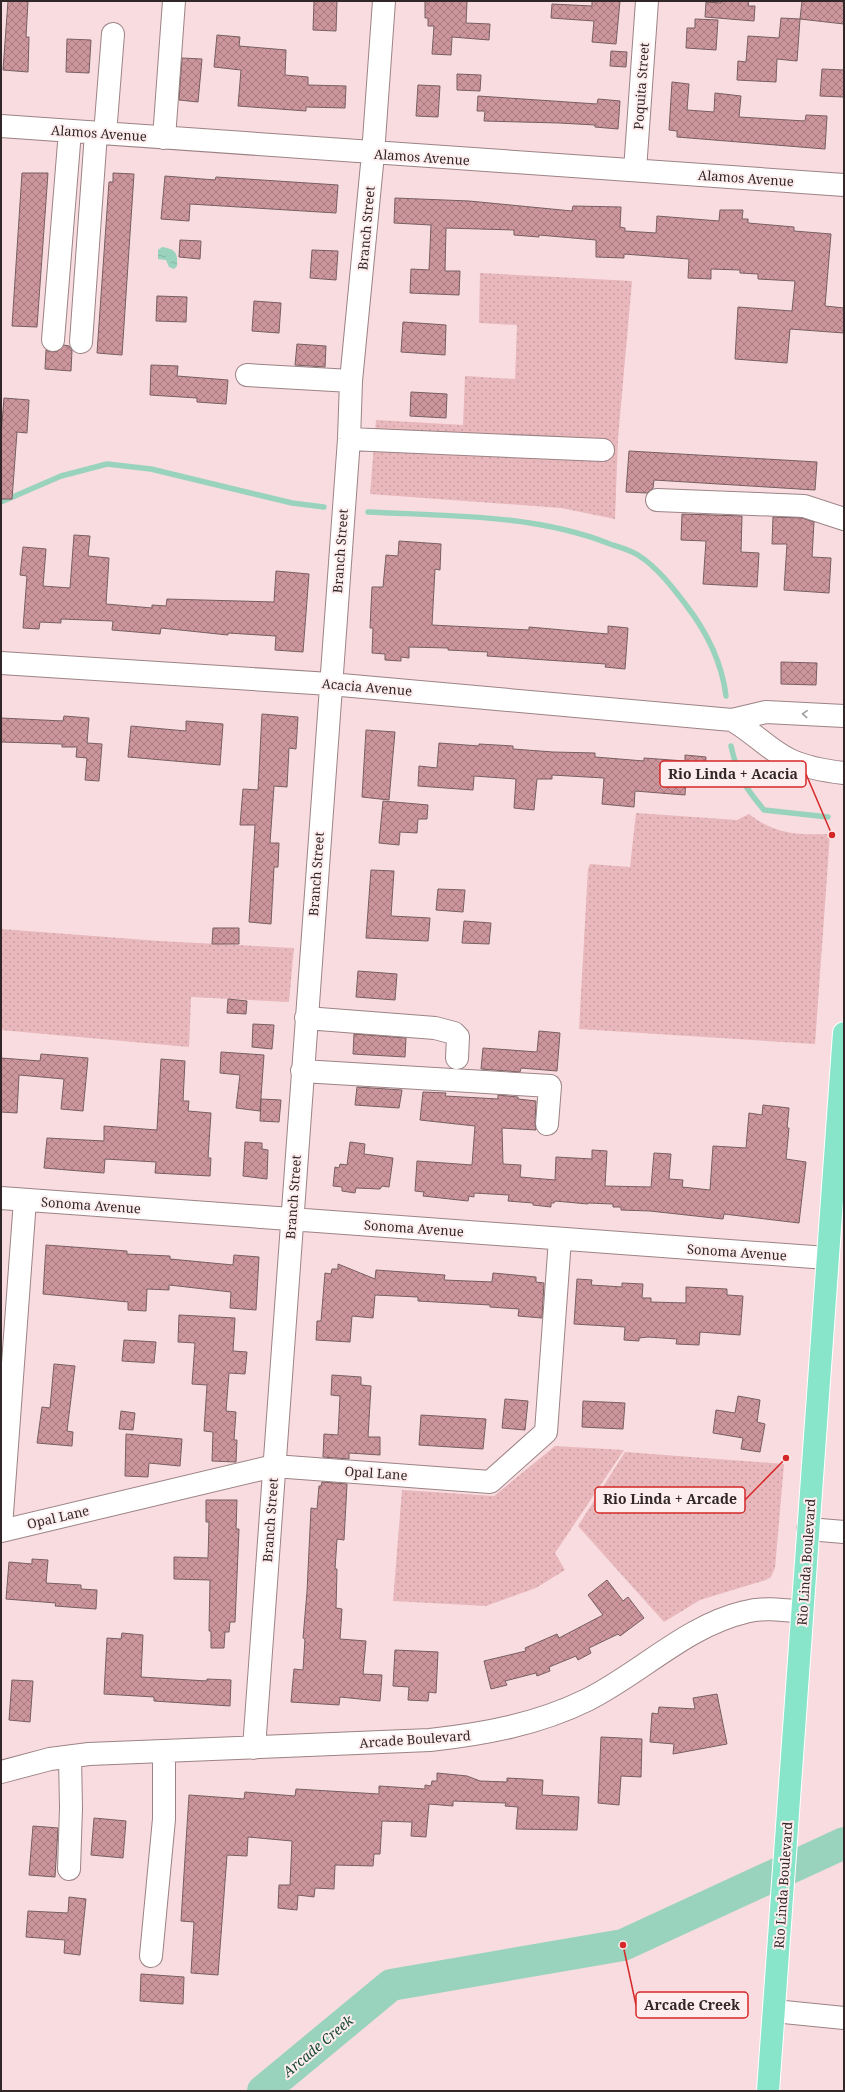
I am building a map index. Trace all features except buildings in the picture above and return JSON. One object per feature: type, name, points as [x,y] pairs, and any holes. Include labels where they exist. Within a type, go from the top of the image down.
[{"type":"main road","name":"Rio Linda Boulevard","points":[[768,2091],[844,1033]]},
{"type":"street","points":[[164,138],[174,1]]},
{"type":"street","name":"Branch Street","points":[[254,1748],[330,684],[349,439],[351,381],[373,154],[384,1]]},
{"type":"street","name":"Poquita Street","points":[[635,170],[647,1]]},
{"type":"street","points":[[81,342],[82,316],[101,133],[113,34]]},
{"type":"street","name":"Alamos Avenue","points":[[1,126],[373,154],[635,170],[844,185]]},
{"type":"street","points":[[53,340],[70,131]]},
{"type":"street","points":[[56,312],[82,316]]},
{"type":"street","points":[[247,375],[351,381]]},
{"type":"street","points":[[349,439],[603,450]]},
{"type":"street","points":[[657,500],[804,506],[844,519]]},
{"type":"street","name":"Acacia Avenue","points":[[1,663],[330,684],[732,720],[766,712],[844,716]]},
{"type":"street","name":"Acacia Avenue","points":[[732,720],[747,728],[789,760],[824,771],[844,773]]},
{"type":"street","points":[[306,1018],[435,1028],[454,1033],[458,1037],[458,1058]]},
{"type":"street","points":[[302,1071],[550,1086],[547,1124]]},
{"type":"street","name":"Sonoma Avenue","points":[[1,1198],[827,1258]]},
{"type":"street","points":[[1,1527],[25,1200]]},
{"type":"street","name":"Opal Lane","points":[[1,1531],[274,1466],[490,1482],[546,1432],[560,1239]]},
{"type":"street","points":[[808,1529],[844,1532]]},
{"type":"street","name":"Arcade Boulevard","points":[[1,1772],[50,1759],[70,1757],[164,1751],[430,1740],[474,1736],[516,1726],[557,1713],[588,1700],[622,1681],[713,1621],[746,1611],[777,1610],[802,1612]]},
{"type":"street","points":[[151,1956],[164,1819],[164,1751]]},
{"type":"street","points":[[69,1869],[71,1808],[70,1757]]},
{"type":"street","points":[[774,2011],[844,2018]]},
{"type":"shaded area","points":[[480,273],[632,281],[618,438],[615,519],[561,508],[370,494],[376,420],[463,425],[465,376],[515,379],[517,325],[479,323]]},
{"type":"shaded area","points":[[636,813],[737,820],[749,814],[768,826],[778,830],[797,834],[830,834],[815,1044],[579,1029],[588,869],[590,864],[630,867]]},
{"type":"shaded area","points":[[1,929],[159,941],[294,948],[289,1002],[191,997],[189,1047],[1,1030]]},
{"type":"shaded area","points":[[555,1446],[624,1450],[555,1553],[565,1570],[536,1588],[486,1606],[393,1601],[402,1490],[494,1496]]},
{"type":"shaded area","points":[[625,1452],[784,1464],[775,1568],[771,1577],[766,1580],[700,1600],[664,1622],[578,1526]]},
{"type":"water","points":[[162,247],[175,252],[177,257],[177,266],[174,269],[169,267],[166,260],[158,259],[158,250]]},
{"type":"waterway","points":[[1,502],[61,476],[107,464],[151,469],[292,503],[324,507]]},
{"type":"waterway","points":[[368,512],[460,516],[521,522],[581,534],[635,553],[652,565],[676,592],[693,615],[712,648],[717,660],[726,696]]},
{"type":"waterway","points":[[731,746],[739,774],[751,794],[764,810],[828,817]]},
{"type":"waterway","name":"Arcade Creek","points":[[263,2091],[391,1985],[623,1945],[844,1843]]},
{"type":"place","name":"Rio Linda + Acacia","points":[[832,835]]},
{"type":"place","name":"Rio Linda + Arcade","points":[[786,1458]]},
{"type":"place","name":"Arcade Creek","points":[[623,1945]]}]
